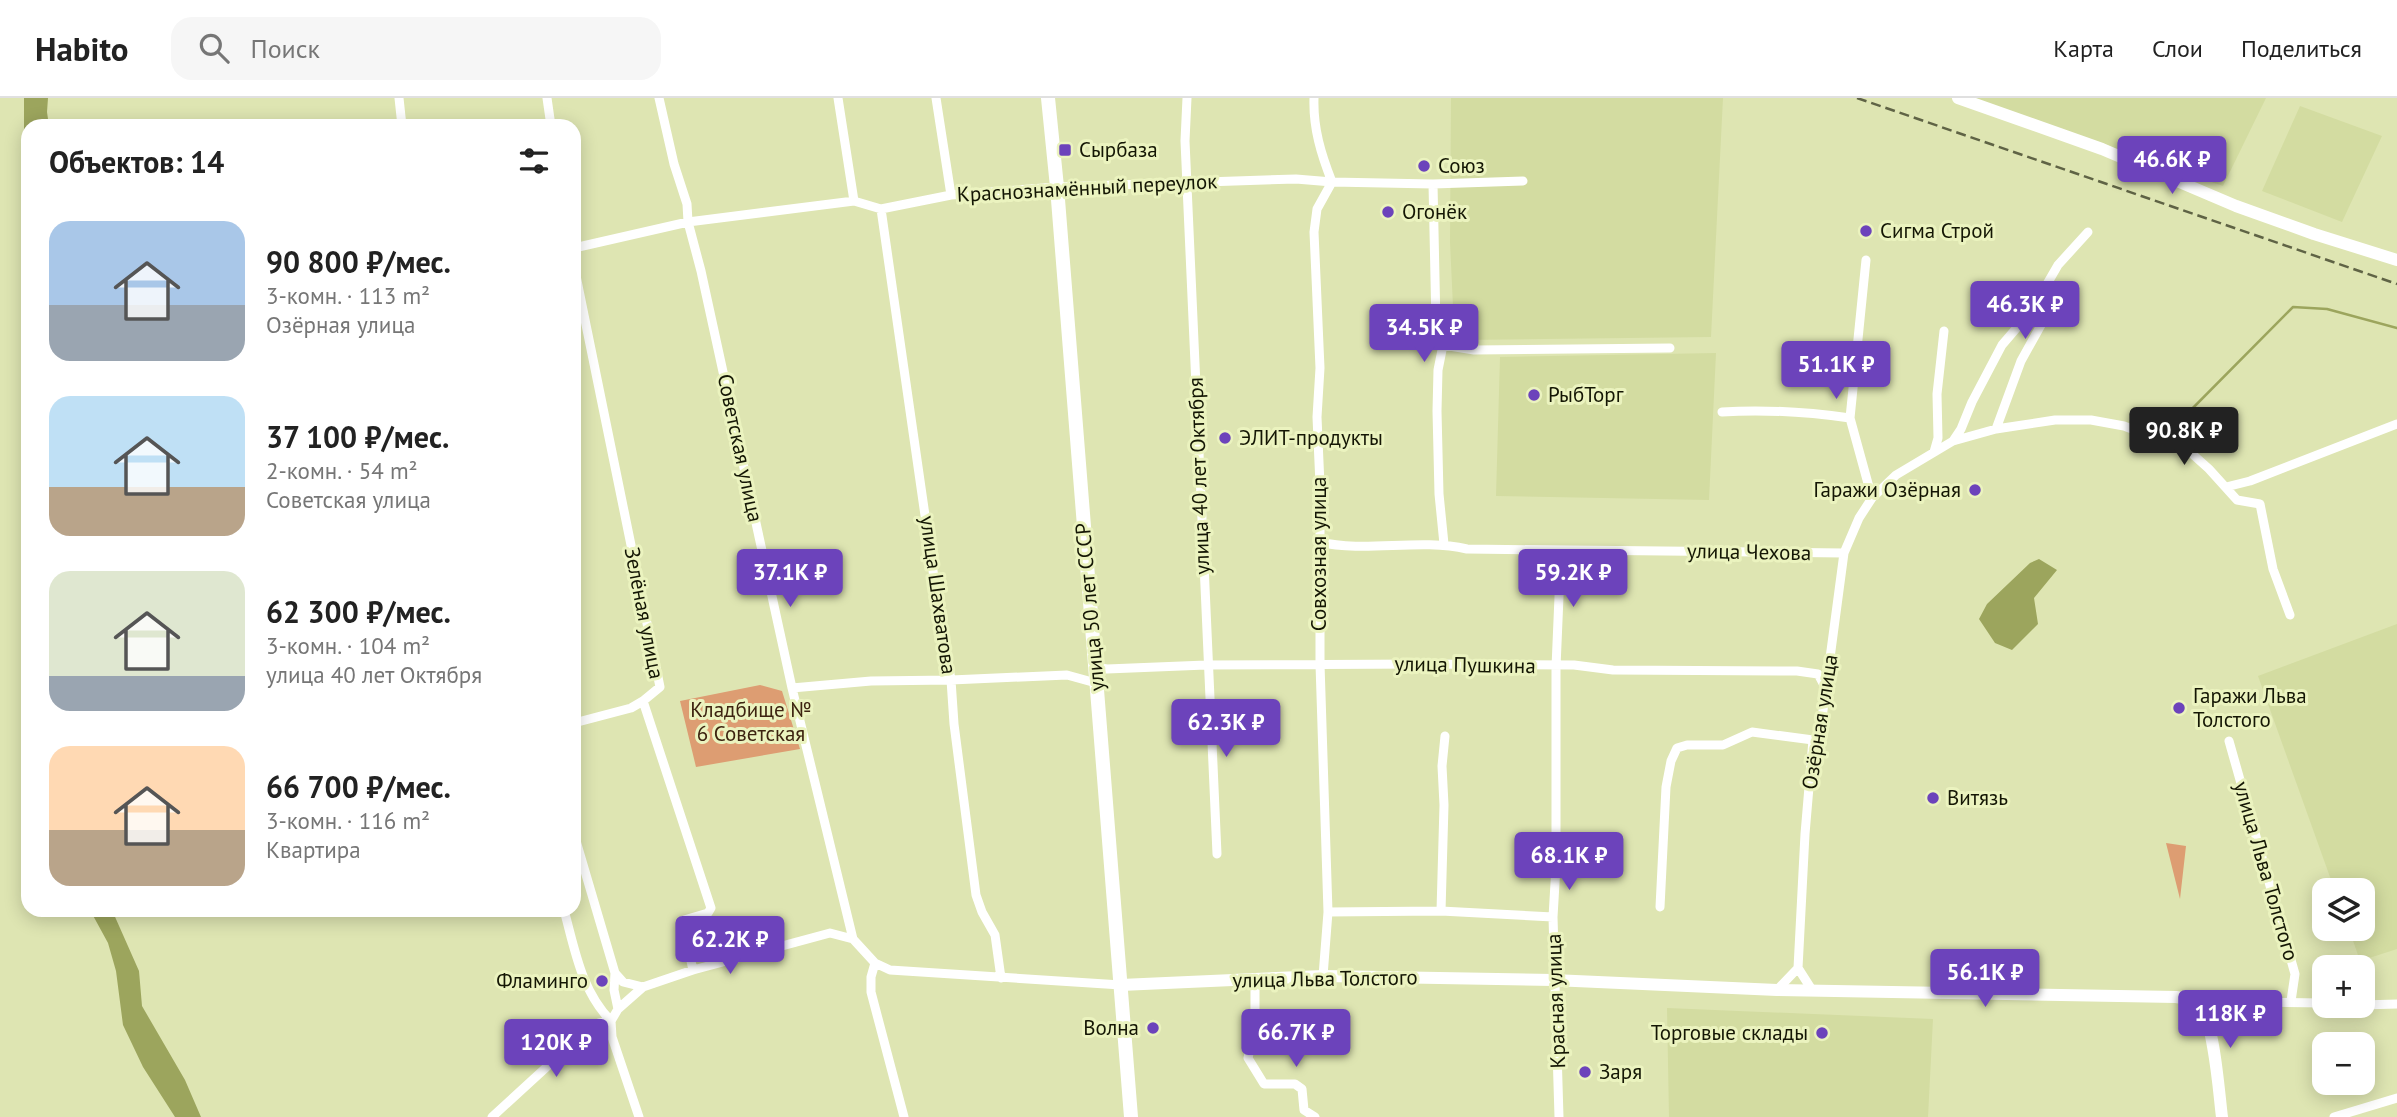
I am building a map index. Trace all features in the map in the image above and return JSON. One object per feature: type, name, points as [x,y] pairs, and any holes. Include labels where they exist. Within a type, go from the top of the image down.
[{"type":"main road","name":"улица 50 лет СССР","points":[[1048,98],[1131,1117]]},
{"type":"street","points":[[399,98],[401,119]]},
{"type":"street","points":[[547,98],[550,119]]},
{"type":"street","name":"Советская улица","points":[[660,98],[674,164],[687,204],[688,222],[792,688],[853,939],[875,963]]},
{"type":"street","points":[[838,98],[854,201]]},
{"type":"street","points":[[936,98],[951,195]]},
{"type":"street","name":"улица 40 лет Октября","points":[[1187,98],[1185,141],[1206,665],[1217,854]]},
{"type":"street","points":[[1314,98],[1320,152],[1332,182]]},
{"type":"street","points":[[1958,98],[2102,149],[2235,206],[2397,260]]},
{"type":"street","name":"Краснознамённый переулок","points":[[581,246],[688,222],[854,201],[881,209],[951,195],[1057,187],[1188,182],[1296,179],[1433,184],[1523,181]]},
{"type":"street","name":"Совхозная улица","points":[[1323,976],[1328,912],[1320,664],[1317,417],[1320,368],[1315,311],[1314,232],[1317,209],[1332,182]]},
{"type":"street","points":[[1433,184],[1436,325],[1443,345],[1438,370],[1437,411],[1439,494],[1444,544]]},
{"type":"street","name":"улица Шахватова","points":[[881,209],[951,680],[976,895],[995,935],[1001,978]]},
{"type":"street","points":[[1953,441],[2002,345],[2032,310],[2058,265],[2088,232]]},
{"type":"street","points":[[1866,260],[1850,418],[1872,498]]},
{"type":"street","name":"Зелёная улица","points":[[581,300],[660,687],[643,701],[711,908],[708,913],[684,920],[693,970]]},
{"type":"street","points":[[1996,429],[2021,361],[2052,307]]},
{"type":"street","points":[[1934,452],[1938,438],[1937,394],[1944,331]]},
{"type":"street","points":[[1443,345],[1474,350],[1670,348]]},
{"type":"street","points":[[1722,412],[1797,411],[1850,418]]},
{"type":"street","points":[[1996,429],[2055,420],[2091,420],[2124,426],[2189,451],[2237,499],[2260,504],[2273,569],[2290,615]]},
{"type":"street","points":[[2226,487],[2250,481],[2397,424]]},
{"type":"street","name":"Озёрная улица","points":[[1798,968],[1813,740],[1820,733],[1844,553],[1859,518],[1872,498],[1896,475],[1953,441],[1996,429]]},
{"type":"street","name":"улица Чехова","points":[[1319,542],[1338,546],[1444,544],[1467,549],[1844,553]]},
{"type":"street","name":"Красная улица","points":[[1559,1117],[1553,917],[1556,866],[1556,667],[1561,550]]},
{"type":"street","name":"улица Пушкина","points":[[1095,667],[1107,669],[1320,664],[1797,671],[1818,674],[1826,689]]},
{"type":"street","points":[[792,688],[871,681],[1068,675],[1096,683]]},
{"type":"street","points":[[581,721],[631,708],[643,701]]},
{"type":"street","points":[[1660,907],[1666,787],[1671,761],[1677,748],[1687,745],[1723,745],[1752,732],[1813,740]]},
{"type":"street","points":[[1441,911],[1444,805],[1442,766],[1445,736]]},
{"type":"street","name":"улица Льва Толстого","points":[[2229,741],[2295,974],[2291,1001]]},
{"type":"street","points":[[581,858],[615,973],[614,990],[618,1009]]},
{"type":"street","points":[[1328,912],[1441,911],[1553,917]]},
{"type":"street","points":[[566,917],[588,992],[597,1008],[611,1021]]},
{"type":"street","points":[[639,1117],[612,1037],[611,1021],[618,1009],[643,987],[693,970],[830,933],[853,939]]},
{"type":"street","points":[[875,963],[870,977],[871,992],[904,1117]]},
{"type":"street","name":"улица Льва Толстого","points":[[875,963],[890,970],[1121,985],[1323,976],[1553,980],[1777,990],[2176,997],[2196,1001],[2312,1002]]},
{"type":"street","points":[[1777,990],[1798,968],[1812,990]]},
{"type":"street","points":[[615,973],[623,982],[643,987]]},
{"type":"street","points":[[1255,979],[1255,1027],[1248,1058],[1264,1084],[1295,1084],[1302,1089],[1304,1110],[1315,1117]]},
{"type":"street","points":[[2196,1001],[2204,1011],[2214,1051],[2221,1117]]},
{"type":"street","points":[[2375,1005],[2397,1004]]},
{"type":"street","points":[[492,1117],[587,1030],[599,1023],[611,1021]]},
{"type":"street","points":[[2334,1117],[2397,1098]]},
{"type":"shaded area","points":[[24,98],[48,98],[48,119],[24,119]]},
{"type":"shaded area","points":[[1451,98],[1723,98],[1711,337],[1460,340],[1454,328],[1450,242]]},
{"type":"shaded area","points":[[1969,98],[2266,98],[2223,186]]},
{"type":"shaded area","points":[[2300,106],[2382,136],[2342,222],[2262,191]]},
{"type":"shaded area","points":[[1716,353],[1709,500],[1496,496],[1500,357]]},
{"type":"shaded area","points":[[2039,559],[2057,570],[2034,598],[2038,624],[2012,650],[1995,643],[1979,619],[1987,604],[2030,563]]},
{"type":"shaded area","points":[[2397,624],[2397,949],[2375,956],[2358,955],[2353,941],[2375,941],[2375,878],[2330,878],[2258,676]]},
{"type":"shaded area","points":[[94,917],[115,917],[139,971],[142,1006],[185,1080],[201,1117],[175,1117],[143,1067],[123,1025],[116,971],[108,943]]},
{"type":"shaded area","points":[[1667,1008],[1933,1019],[1928,1117],[1669,1117]]},
{"type":"green space","name":"Кладбище № 6 Советская","points":[[760,685],[782,691],[800,749],[696,767],[680,701]]},
{"type":"green space","points":[[2166,843],[2186,846],[2180,899]]},
{"type":"waterway","points":[[2178,423],[2293,307],[2327,309],[2397,328]]},
{"type":"railway","points":[[1857,98],[2397,284]]},
{"type":"place","name":"Сырбаза","points":[[1065,150]]},
{"type":"place","name":"Союз","points":[[1424,166]]},
{"type":"place","name":"Огонёк","points":[[1388,212]]},
{"type":"place","name":"Сигма Строй","points":[[1866,231]]},
{"type":"place","name":"РыбТорг","points":[[1534,395]]},
{"type":"place","name":"ЭЛИТ-продукты","points":[[1225,438]]},
{"type":"place","name":"Гаражи Озёрная","points":[[1975,490]]},
{"type":"place","name":"Гаражи Льва Толстого","points":[[2179,708]]},
{"type":"place","name":"Витязь","points":[[1933,798]]},
{"type":"place","name":"Фламинго","points":[[602,981]]},
{"type":"place","name":"Волна","points":[[1153,1028]]},
{"type":"place","name":"Торговые склады","points":[[1822,1033]]},
{"type":"place","name":"Заря","points":[[1585,1072]]}]
